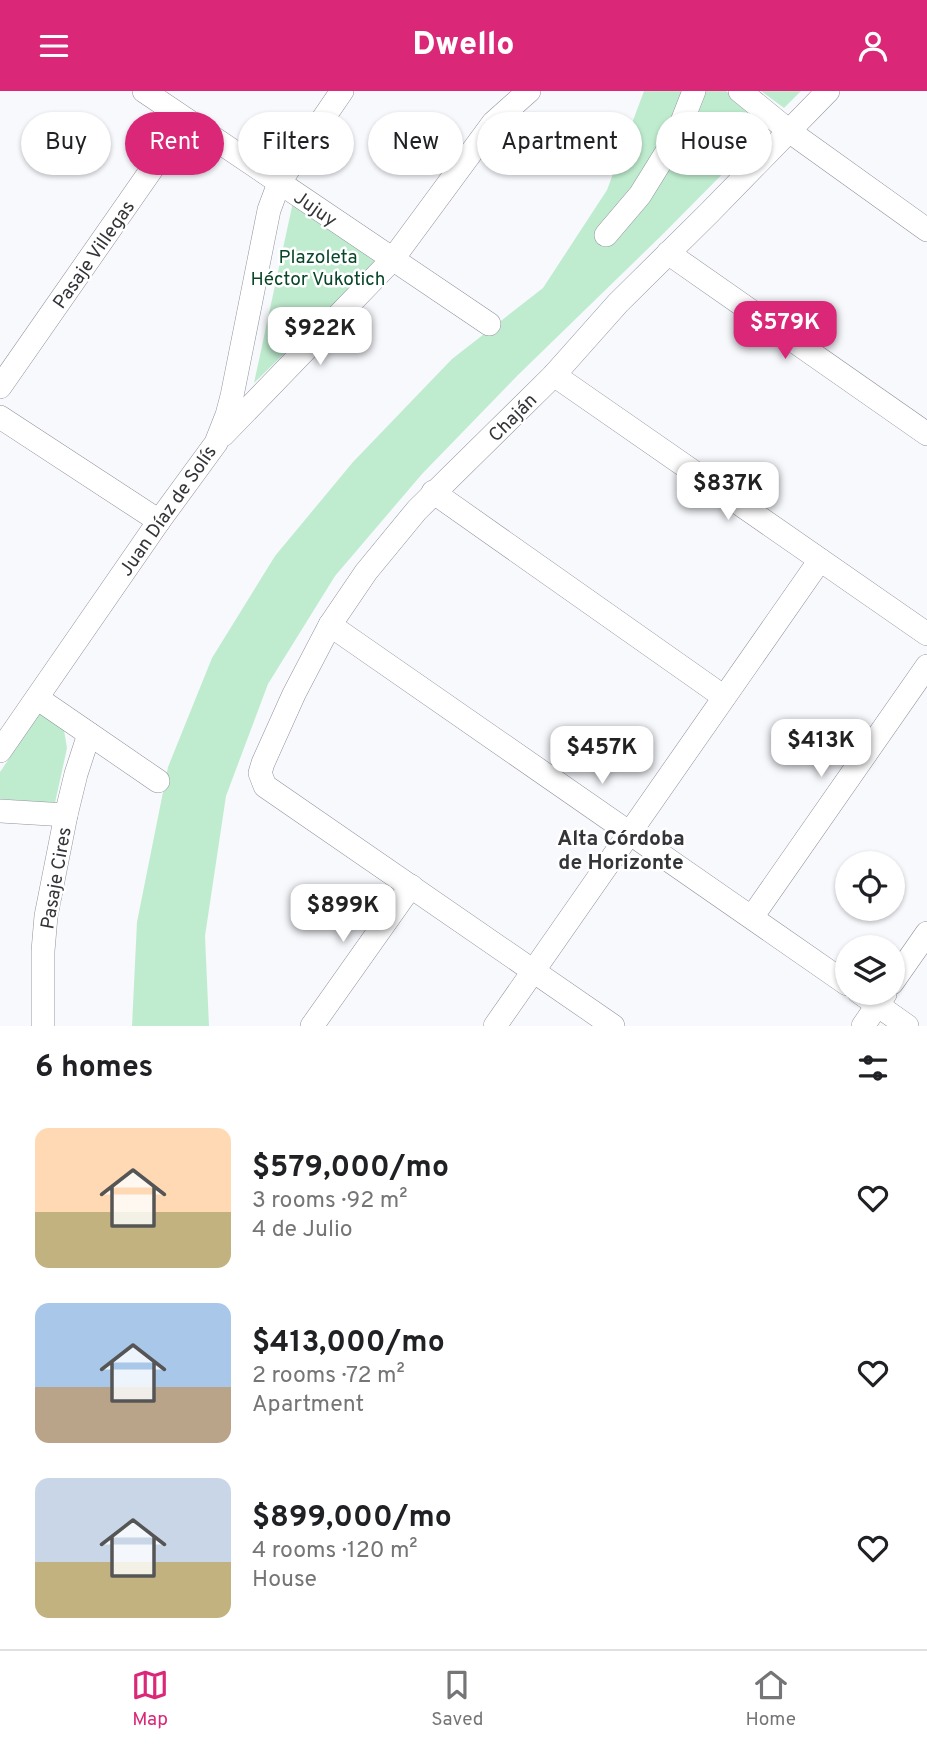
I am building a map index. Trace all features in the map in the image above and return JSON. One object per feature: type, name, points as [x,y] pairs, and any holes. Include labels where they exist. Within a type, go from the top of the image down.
[{"type":"street","name":"Jujuy","points":[[144,91],[174,112]]},
{"type":"street","name":"Juan Díaz de Solís","points":[[0,751],[216,443],[232,396],[269,210],[279,183],[342,91]]},
{"type":"street","points":[[216,443],[392,260],[493,123],[529,91]]},
{"type":"street","points":[[606,235],[640,195],[676,137],[694,91]]},
{"type":"street","points":[[740,91],[789,131],[927,230]]},
{"type":"street","name":"Chaján","points":[[411,886],[265,786],[260,773],[294,694],[330,625],[366,572],[433,492],[554,375],[618,303],[828,91]]},
{"type":"street","name":"Jujuy","points":[[224,146],[489,324]]},
{"type":"street","name":"Pasaje Villegas","points":[[0,387],[148,175]]},
{"type":"street","points":[[668,253],[927,434]]},
{"type":"street","points":[[554,375],[927,634]]},
{"type":"street","points":[[0,417],[159,521]]},
{"type":"street","points":[[433,492],[724,697]]},
{"type":"street","points":[[495,1026],[820,560]]},
{"type":"street","points":[[330,625],[835,976]]},
{"type":"street","points":[[752,917],[927,666]]},
{"type":"street","points":[[37,698],[158,781]]},
{"type":"street","name":"Pasaje Cires","points":[[43,1026],[46,916],[66,815],[89,734]]},
{"type":"street","points":[[0,811],[66,815]]},
{"type":"street","points":[[312,1026],[411,886],[613,1026]]},
{"type":"street","points":[[905,964],[927,933]]},
{"type":"street","points":[[863,1026],[871,1005]]},
{"type":"street","points":[[884,1005],[907,1026]]},
{"type":"green space","points":[[644,91],[726,91],[752,112],[656,112],[656,175],[721,175],[518,375],[422,474],[335,576],[268,684],[226,796],[205,936],[209,1026],[132,1026],[137,922],[168,767],[212,658],[275,556],[353,462],[452,359],[543,288],[607,190],[613,175],[642,175],[642,112],[636,112]]},
{"type":"green space","points":[[761,91],[801,91],[784,108]]},
{"type":"green space","name":"Plazoleta Héctor Vukotich","points":[[293,202],[377,263],[254,383]]},
{"type":"green space","points":[[43,709],[64,730],[67,748],[55,803],[0,799],[0,772]]},
{"type":"district","name":"Alta Córdoba de Horizonte","points":[[621,850]]}]
